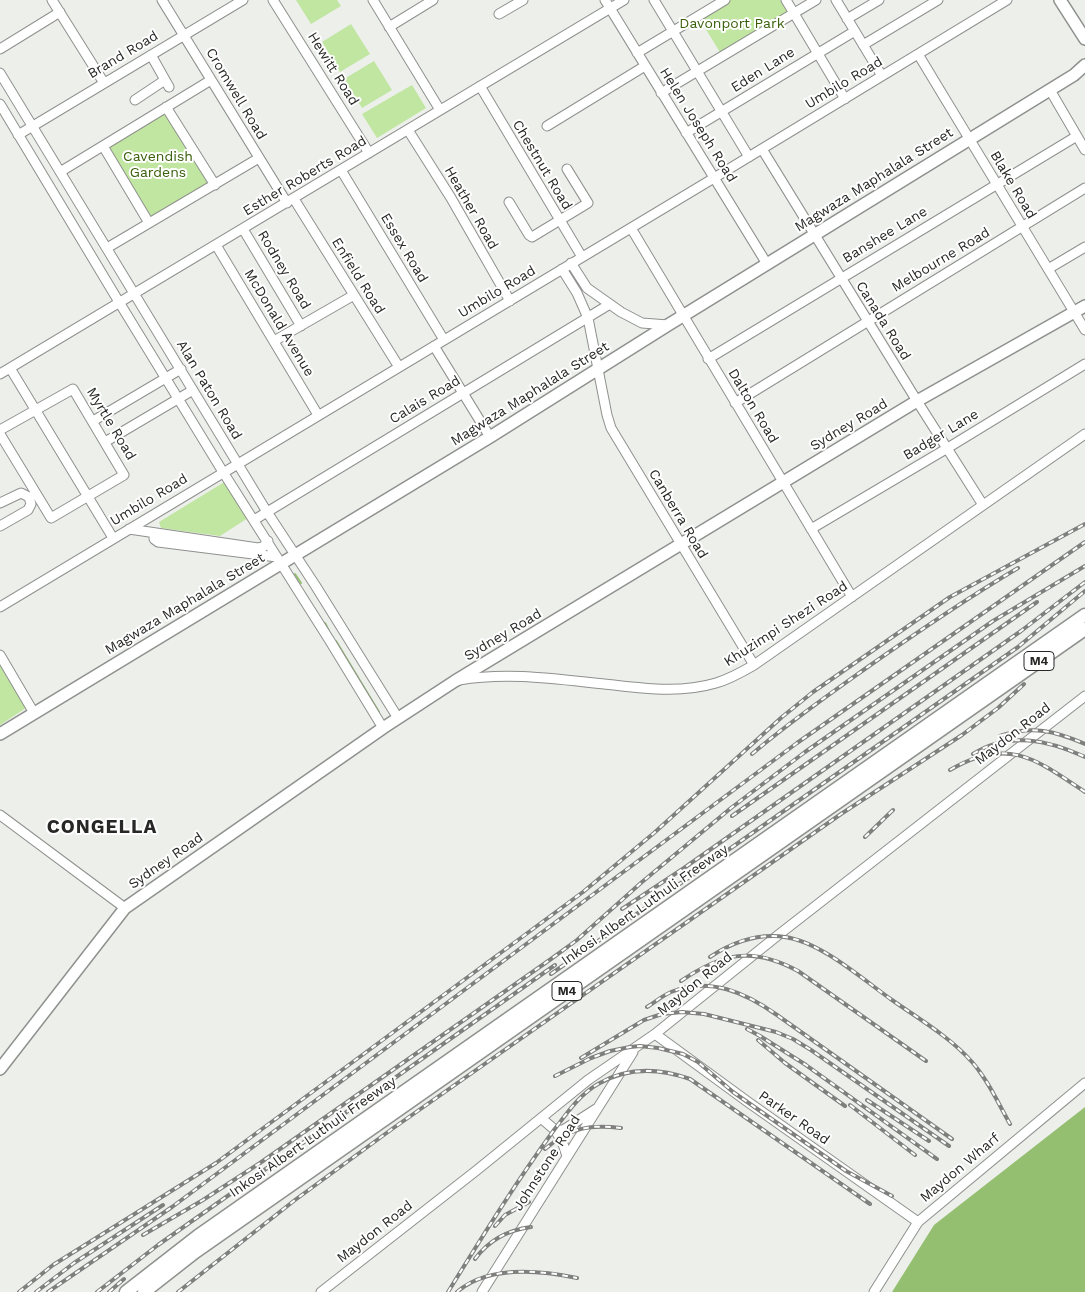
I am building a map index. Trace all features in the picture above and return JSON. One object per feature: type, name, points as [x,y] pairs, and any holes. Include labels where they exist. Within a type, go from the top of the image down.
[{"type":"highway","name":"Inkosi Albert Luthuli Freeway","points":[[126,1292],[198,1236],[1085,615]]},
{"type":"highway","name":"Inkosi Albert Luthuli Freeway","points":[[144,1292],[195,1252],[1085,629]]},
{"type":"main road","points":[[1060,0],[1085,39]]},
{"type":"main road","name":"Magwaza Maphalala Street","points":[[0,734],[279,560],[296,555],[490,437],[815,234],[1050,90],[1080,74],[1085,66]]},
{"type":"main road","name":"Sydney Road","points":[[0,1068],[125,908],[382,728],[455,681],[916,401],[1085,306]]},
{"type":"street","points":[[52,0],[104,83]]},
{"type":"street","name":"Cromwell Road","points":[[162,0],[259,158],[290,201]]},
{"type":"street","name":"Brand Road","points":[[18,135],[243,0]]},
{"type":"street","name":"Hewitt Road","points":[[273,0],[368,153]]},
{"type":"street","points":[[373,0],[440,110]]},
{"type":"street","points":[[389,27],[433,0]]},
{"type":"street","points":[[499,14],[523,0]]},
{"type":"street","name":"Esther Roberts Road","points":[[0,374],[408,130],[608,4],[624,0]]},
{"type":"street","points":[[654,0],[749,157]]},
{"type":"street","points":[[637,53],[725,0]]},
{"type":"street","points":[[786,0],[845,99]]},
{"type":"street","points":[[661,93],[816,0]]},
{"type":"street","points":[[836,0],[882,76]]},
{"type":"street","points":[[847,19],[879,0]]},
{"type":"street","points":[[863,45],[938,0]]},
{"type":"street","name":"Umbilo Road","points":[[0,607],[1007,0]]},
{"type":"street","name":"Helen Joseph Road","points":[[608,4],[767,264]]},
{"type":"street","points":[[0,49],[60,12]]},
{"type":"street","name":"Eden Lane","points":[[686,133],[855,31]]},
{"type":"street","name":"Blake Road","points":[[918,54],[1085,330]]},
{"type":"street","points":[[135,100],[167,84],[151,55]]},
{"type":"street","points":[[547,126],[645,66]]},
{"type":"street","name":"Alan Paton Road","points":[[0,74],[267,512],[398,718]]},
{"type":"street","points":[[60,172],[211,80]]},
{"type":"street","name":"Chestnut Road","points":[[480,86],[582,257]]},
{"type":"street","points":[[1050,90],[1085,150]]},
{"type":"street","points":[[0,104],[223,472],[268,541],[382,728]]},
{"type":"street","points":[[166,107],[215,185]]},
{"type":"street","name":"Heather Road","points":[[408,130],[451,198],[510,300]]},
{"type":"street","name":"Banshee Lane","points":[[708,358],[1077,136]]},
{"type":"street","points":[[103,146],[150,223]]},
{"type":"street","name":"Canada Road","points":[[762,149],[916,401],[983,505]]},
{"type":"street","points":[[106,248],[259,158]]},
{"type":"street","points":[[509,202],[530,237],[560,220],[588,203],[567,169]]},
{"type":"street","name":"Essex Road","points":[[341,170],[444,340]]},
{"type":"street","name":"Melbourne Road","points":[[734,402],[1085,188]]},
{"type":"street","name":"Enfield Road","points":[[290,201],[354,295],[399,367]]},
{"type":"street","name":"Rodney Road","points":[[243,228],[301,326]]},
{"type":"street","name":"Dalton Road","points":[[631,228],[852,597]]},
{"type":"street","name":"McDonald Avenue","points":[[216,245],[318,415]]},
{"type":"street","points":[[1048,269],[1085,248]]},
{"type":"street","points":[[571,263],[587,288],[633,319],[642,323],[668,325]]},
{"type":"street","name":"Canberra Road","points":[[562,269],[577,294],[588,318],[611,428],[754,665]]},
{"type":"street","points":[[274,341],[354,295]]},
{"type":"street","name":"Calais Road","points":[[254,520],[610,304]]},
{"type":"street","points":[[434,346],[490,437]]},
{"type":"street","name":"Badger Lane","points":[[811,529],[1085,364]]},
{"type":"street","points":[[10,368],[113,538]]},
{"type":"street","points":[[93,421],[180,369]]},
{"type":"street","name":"Myrtle Road","points":[[72,388],[124,475],[51,518],[1,435],[36,410],[72,388]]},
{"type":"street","points":[[105,442],[193,390]]},
{"type":"street","name":"Khuzimpi Shezi Road","points":[[455,681],[486,676],[522,676],[653,690],[676,690],[718,683],[754,665],[1085,434]]},
{"type":"street","points":[[0,503],[21,493],[28,497],[31,504],[28,510],[0,526]]},
{"type":"street","points":[[129,529],[154,533],[156,541],[258,548],[263,547],[268,541]]},
{"type":"street","points":[[214,544],[279,560]]},
{"type":"street","points":[[330,641],[344,633]]},
{"type":"street","points":[[0,655],[34,713]]},
{"type":"street","name":"Maydon Road","points":[[321,1292],[596,1073],[656,1034],[777,936],[1085,696]]},
{"type":"street","points":[[0,815],[125,908]]},
{"type":"street","name":"Parker Road","points":[[656,1034],[748,1102],[918,1222]]},
{"type":"street","name":"Johnstone Road","points":[[482,1292],[635,1049]]},
{"type":"street","points":[[596,1073],[607,1077],[612,1086]]},
{"type":"street","name":"Maydon Wharf","points":[[874,1292],[918,1222],[1085,1083]]},
{"type":"street","points":[[555,1130],[563,1130],[600,1106]]},
{"type":"street","points":[[541,1118],[555,1130],[567,1156]]},
{"type":"green space","points":[[296,0],[337,0],[341,6],[311,24]]},
{"type":"green space","name":"Davonport Park","points":[[730,0],[784,0],[791,12],[721,54],[699,18]]},
{"type":"green space","points":[[351,24],[370,54],[340,72],[322,42]]},
{"type":"green space","points":[[374,61],[392,90],[362,108],[344,79]]},
{"type":"green space","points":[[412,85],[426,108],[377,138],[362,114]]},
{"type":"green space","name":"Cavendish Gardens","points":[[165,110],[211,183],[151,219],[106,146]]},
{"type":"green space","points":[[226,481],[248,518],[220,536],[161,528],[159,522]]},
{"type":"green space","points":[[0,663],[26,708],[0,725]]},
{"type":"shaded area","points":[[1085,1107],[1085,1292],[892,1292],[934,1225]]},
{"type":"waterway","points":[[295,574],[301,583]]},
{"type":"waterway","points":[[325,623],[329,631]]},
{"type":"waterway","points":[[336,641],[379,712]]},
{"type":"railway","points":[[19,1292],[53,1265],[216,1163],[583,892],[654,833],[782,717],[813,692],[950,597],[1085,524]]},
{"type":"railway","points":[[48,1292],[172,1207],[797,743],[1085,542]]},
{"type":"railway","points":[[143,1235],[203,1200],[260,1163],[551,959],[577,940],[642,882],[731,808],[805,752],[993,621],[1085,566]]},
{"type":"railway","points":[[752,754],[806,711],[881,658],[958,605],[1018,568]]},
{"type":"railway","points":[[622,909],[684,868],[1021,631],[1085,582]]},
{"type":"railway","points":[[551,974],[1018,647],[1085,591]]},
{"type":"railway","points":[[732,816],[1037,602]]},
{"type":"railway","points":[[178,1292],[295,1200],[392,1129],[841,814],[962,735],[998,708],[1024,684]]},
{"type":"railway","points":[[1000,736],[1033,730],[1053,733],[1085,744]]},
{"type":"railway","points":[[973,754],[1000,742],[1015,740],[1057,746],[1085,757]]},
{"type":"railway","points":[[950,770],[988,754],[1005,753],[1036,762],[1085,792]]},
{"type":"railway","points":[[865,837],[893,810]]},
{"type":"railway","points":[[710,957],[736,943],[765,936],[785,937],[813,946],[841,962],[954,1044],[983,1076],[1010,1124]]},
{"type":"railway","points":[[681,981],[710,964],[724,959],[738,956],[766,958],[798,971],[926,1061]]},
{"type":"railway","points":[[97,1292],[158,1245],[555,965]]},
{"type":"railway","points":[[647,1007],[671,992],[685,987],[713,986],[740,994],[777,1015],[952,1139]]},
{"type":"railway","points":[[581,1058],[644,1020],[662,1014],[682,1012],[704,1014],[776,1032],[793,1039],[949,1146]]},
{"type":"railway","points":[[747,1029],[806,1065],[937,1159]]},
{"type":"railway","points":[[758,1040],[785,1063],[845,1106]]},
{"type":"railway","points":[[555,1076],[591,1058],[610,1051],[630,1047],[658,1048],[683,1054],[698,1062],[733,1092],[846,1171],[892,1196]]},
{"type":"railway","points":[[448,1292],[486,1230],[569,1111],[591,1088],[620,1074],[655,1071],[690,1079],[870,1204]]},
{"type":"railway","points":[[867,1100],[929,1141]]},
{"type":"railway","points":[[850,1105],[915,1155]]},
{"type":"railway","points":[[545,1149],[563,1136],[580,1129],[589,1127],[621,1128]]},
{"type":"railway","points":[[495,1226],[505,1215],[529,1202]]},
{"type":"railway","points":[[36,1292],[74,1263],[163,1205]]},
{"type":"railway","points":[[475,1259],[493,1241],[507,1233],[531,1227]]},
{"type":"railway","points":[[457,1292],[469,1283],[483,1277],[514,1272],[547,1273],[577,1278]]},
{"type":"railway","points":[[109,1292],[124,1279]]},
{"type":"district","name":"CONGELLA","points":[[102,827]]}]
